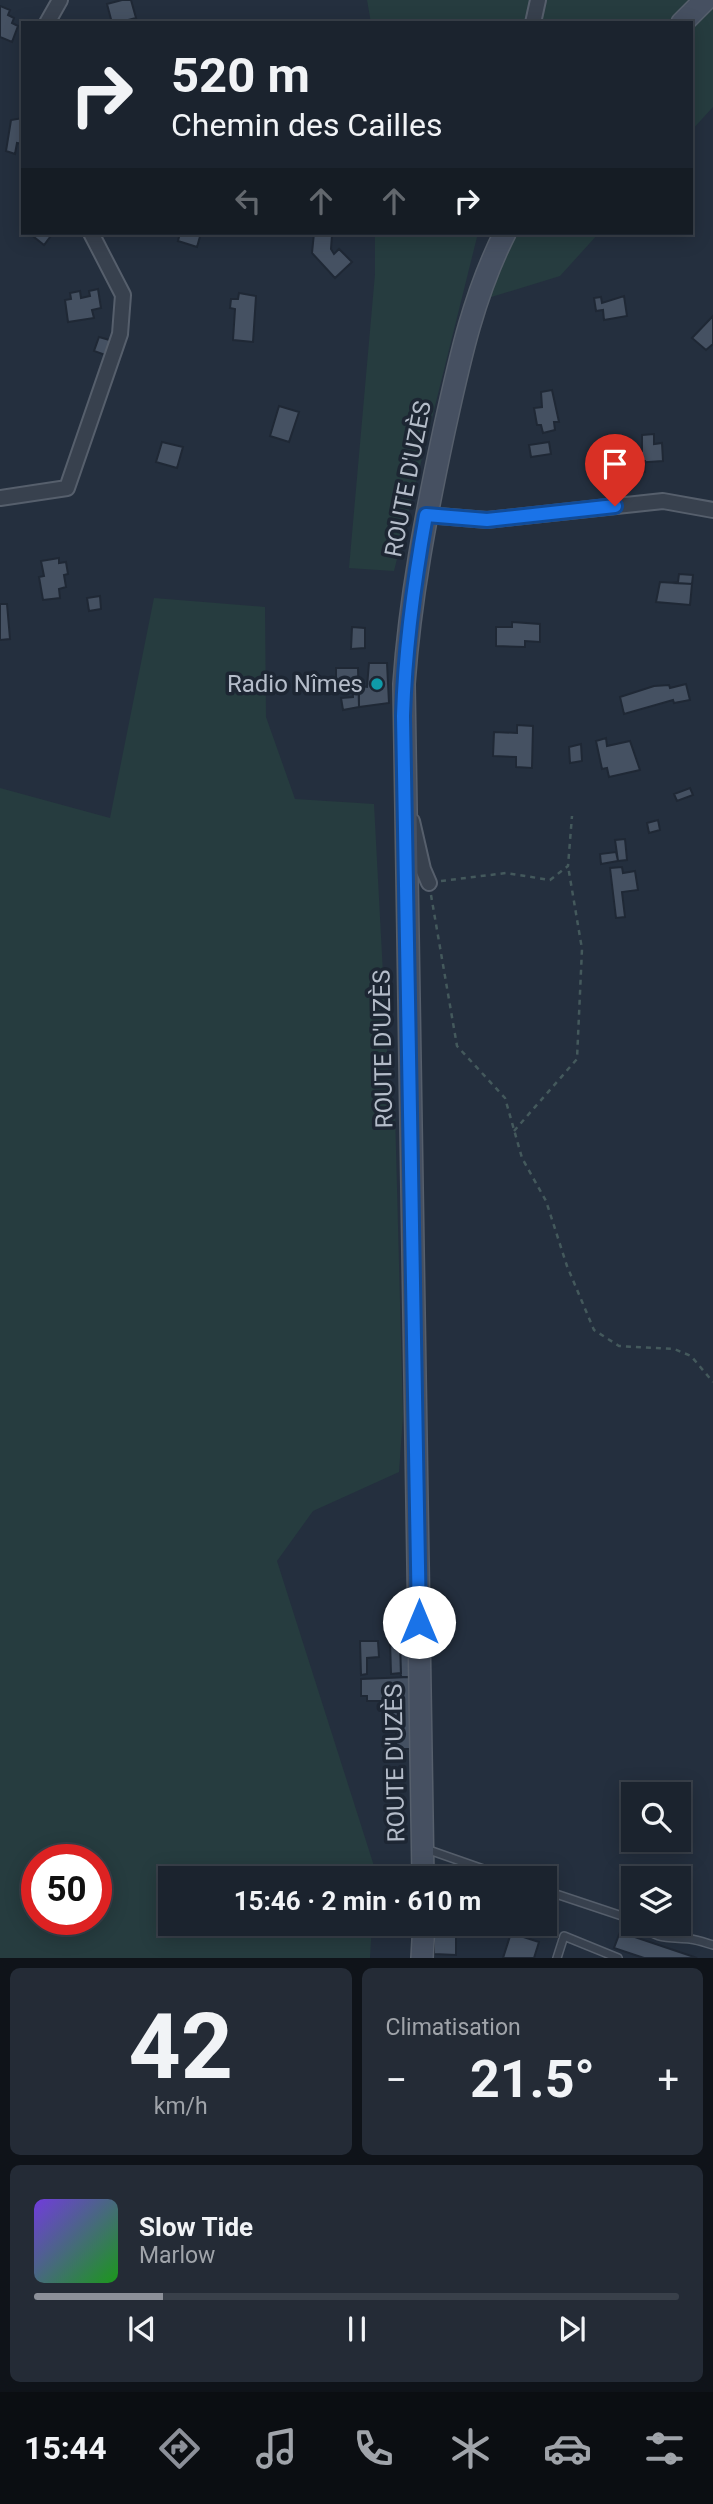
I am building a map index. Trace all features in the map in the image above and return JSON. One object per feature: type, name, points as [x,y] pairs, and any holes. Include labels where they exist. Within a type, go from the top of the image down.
[{"type":"main road","points":[[684,21],[705,0]]},
{"type":"main road","name":"ROUTE D'UZÈS","points":[[423,1866],[418,1430],[404,806],[407,640],[426,515],[463,348],[475,302],[499,238]]},
{"type":"main road","points":[[422,1958],[423,1936]]},
{"type":"street","points":[[48,21],[60,0]]},
{"type":"street","points":[[533,21],[538,0]]},
{"type":"street","points":[[0,498],[67,488],[120,334],[122,295],[92,235]]},
{"type":"street","points":[[426,515],[487,520],[663,501],[713,510]]},
{"type":"street","points":[[404,806],[415,829],[423,869],[429,883]]},
{"type":"lane","points":[[422,1848],[474,1866]]},
{"type":"lane","points":[[557,1894],[621,1916]]},
{"type":"lane","points":[[557,1958],[564,1936],[618,1958]]},
{"type":"lane","points":[[661,1936],[690,1938],[713,1945]]},
{"type":"path","points":[[514,1131],[578,1059],[582,949],[568,866],[572,816]]},
{"type":"path","points":[[568,866],[550,880],[506,873],[477,874],[429,883],[457,1045],[505,1098],[522,1158],[546,1201],[567,1266],[594,1330],[619,1346],[674,1349],[691,1356],[713,1382]]},
{"type":"green space","points":[[367,0],[530,0],[525,21],[371,21]]},
{"type":"green space","points":[[541,0],[713,0],[713,107],[693,129],[693,21],[536,21]]},
{"type":"green space","points":[[375,235],[478,235],[394,571],[349,568],[375,274]]},
{"type":"green space","points":[[491,235],[597,235],[560,276],[475,302]]},
{"type":"green space","points":[[154,598],[265,607],[266,717],[295,799],[374,804],[388,1068],[395,1112],[403,1416],[399,1472],[313,1511],[277,1561],[374,1866],[158,1866],[158,1936],[371,1936],[370,1958],[0,1958],[0,788],[110,818]]},
{"type":"building","points":[[131,0],[136,18],[111,21],[107,4]]},
{"type":"building","points":[[0,6],[10,10],[8,15],[14,18],[12,23],[18,26],[12,42],[0,37]]},
{"type":"building","points":[[21,118],[21,144],[17,143],[15,154],[6,151],[11,120]]},
{"type":"building","points":[[32,235],[52,235],[44,245]]},
{"type":"building","points":[[180,235],[200,235],[197,247],[178,241]]},
{"type":"building","points":[[314,235],[332,235],[331,249],[334,254],[339,249],[352,262],[335,278],[312,253]]},
{"type":"building","points":[[98,289],[101,308],[92,310],[94,318],[68,322],[65,300],[71,299],[70,293],[80,291],[81,298],[90,296],[89,291]]},
{"type":"building","points":[[239,293],[256,296],[253,342],[233,340],[235,309],[230,308],[231,299],[238,299]]},
{"type":"building","points":[[624,296],[627,316],[604,320],[603,310],[596,311],[594,298],[601,297],[602,303]]},
{"type":"building","points":[[713,316],[713,344],[706,350],[692,338]]},
{"type":"building","points":[[99,337],[113,341],[108,356],[94,351]]},
{"type":"building","points":[[552,390],[559,422],[554,422],[555,430],[543,433],[541,425],[537,425],[534,408],[542,407],[541,392]]},
{"type":"building","points":[[279,406],[299,412],[289,442],[270,436]]},
{"type":"building","points":[[654,434],[654,444],[662,443],[663,461],[619,464],[619,453],[642,451],[642,435]]},
{"type":"building","points":[[162,442],[183,447],[177,468],[156,462]]},
{"type":"building","points":[[549,442],[551,454],[531,457],[529,445]]},
{"type":"building","points":[[618,450],[619,464],[600,466],[598,452]]},
{"type":"building","points":[[645,461],[645,472],[621,473],[620,463]]},
{"type":"building","points":[[59,558],[59,563],[66,562],[66,587],[59,589],[60,598],[43,600],[39,577],[44,576],[41,561]]},
{"type":"building","points":[[679,574],[693,575],[692,584],[672,583],[678,582]]},
{"type":"building","points":[[660,582],[692,584],[690,605],[656,602]]},
{"type":"building","points":[[100,596],[101,609],[89,611],[87,598]]},
{"type":"building","points":[[0,604],[7,604],[10,639],[0,640]]},
{"type":"building","points":[[512,622],[540,624],[540,642],[525,641],[525,647],[496,646],[496,627],[512,627]]},
{"type":"building","points":[[352,627],[365,628],[365,648],[351,649]]},
{"type":"building","name":"Radio Nîmes","points":[[369,663],[387,663],[389,703],[359,707],[359,686],[367,687]]},
{"type":"building","points":[[336,668],[358,668],[359,707],[343,710],[341,698],[353,697],[352,684],[349,681],[336,682]]},
{"type":"building","points":[[686,684],[690,700],[674,703],[673,700],[624,714],[620,697],[654,686],[669,685],[670,688]]},
{"type":"building","points":[[517,725],[533,726],[532,768],[516,767],[516,757],[493,756],[494,732],[517,733]]},
{"type":"building","points":[[606,738],[607,746],[630,741],[640,770],[609,777],[607,768],[602,769],[596,741]]},
{"type":"building","points":[[581,744],[582,761],[570,763],[569,747]]},
{"type":"building","points":[[690,788],[693,795],[677,801],[674,794]]},
{"type":"building","points":[[658,820],[660,830],[649,833],[647,823]]},
{"type":"building","points":[[625,839],[627,860],[618,861],[615,840]]},
{"type":"building","points":[[616,852],[618,861],[601,864],[600,854]]},
{"type":"building","points":[[622,867],[623,873],[635,871],[638,890],[622,892],[625,917],[616,918],[610,868]]},
{"type":"building","points":[[390,1640],[400,1641],[401,1673],[391,1674]]},
{"type":"building","points":[[360,1641],[378,1641],[379,1657],[367,1658],[367,1674],[361,1675]]},
{"type":"building","points":[[400,1641],[409,1641],[410,1677],[401,1677]]},
{"type":"building","points":[[410,1677],[411,1749],[396,1749],[396,1723],[385,1723],[385,1701],[367,1701],[367,1696],[361,1696],[361,1679]]},
{"type":"building","points":[[620,1932],[621,1936],[632,1936],[697,1958],[644,1958],[614,1948]]},
{"type":"building","points":[[434,1936],[456,1936],[456,1955],[434,1954]]},
{"type":"building","points":[[510,1936],[539,1942],[534,1958],[503,1958]]},
{"type":"place","name":"Radio Nîmes","points":[[377,684]]},
{"type":"route","points":[[419,1622],[418,1430],[403,716],[407,640],[415,576],[426,515],[448,519],[487,520],[615,506]]}]
